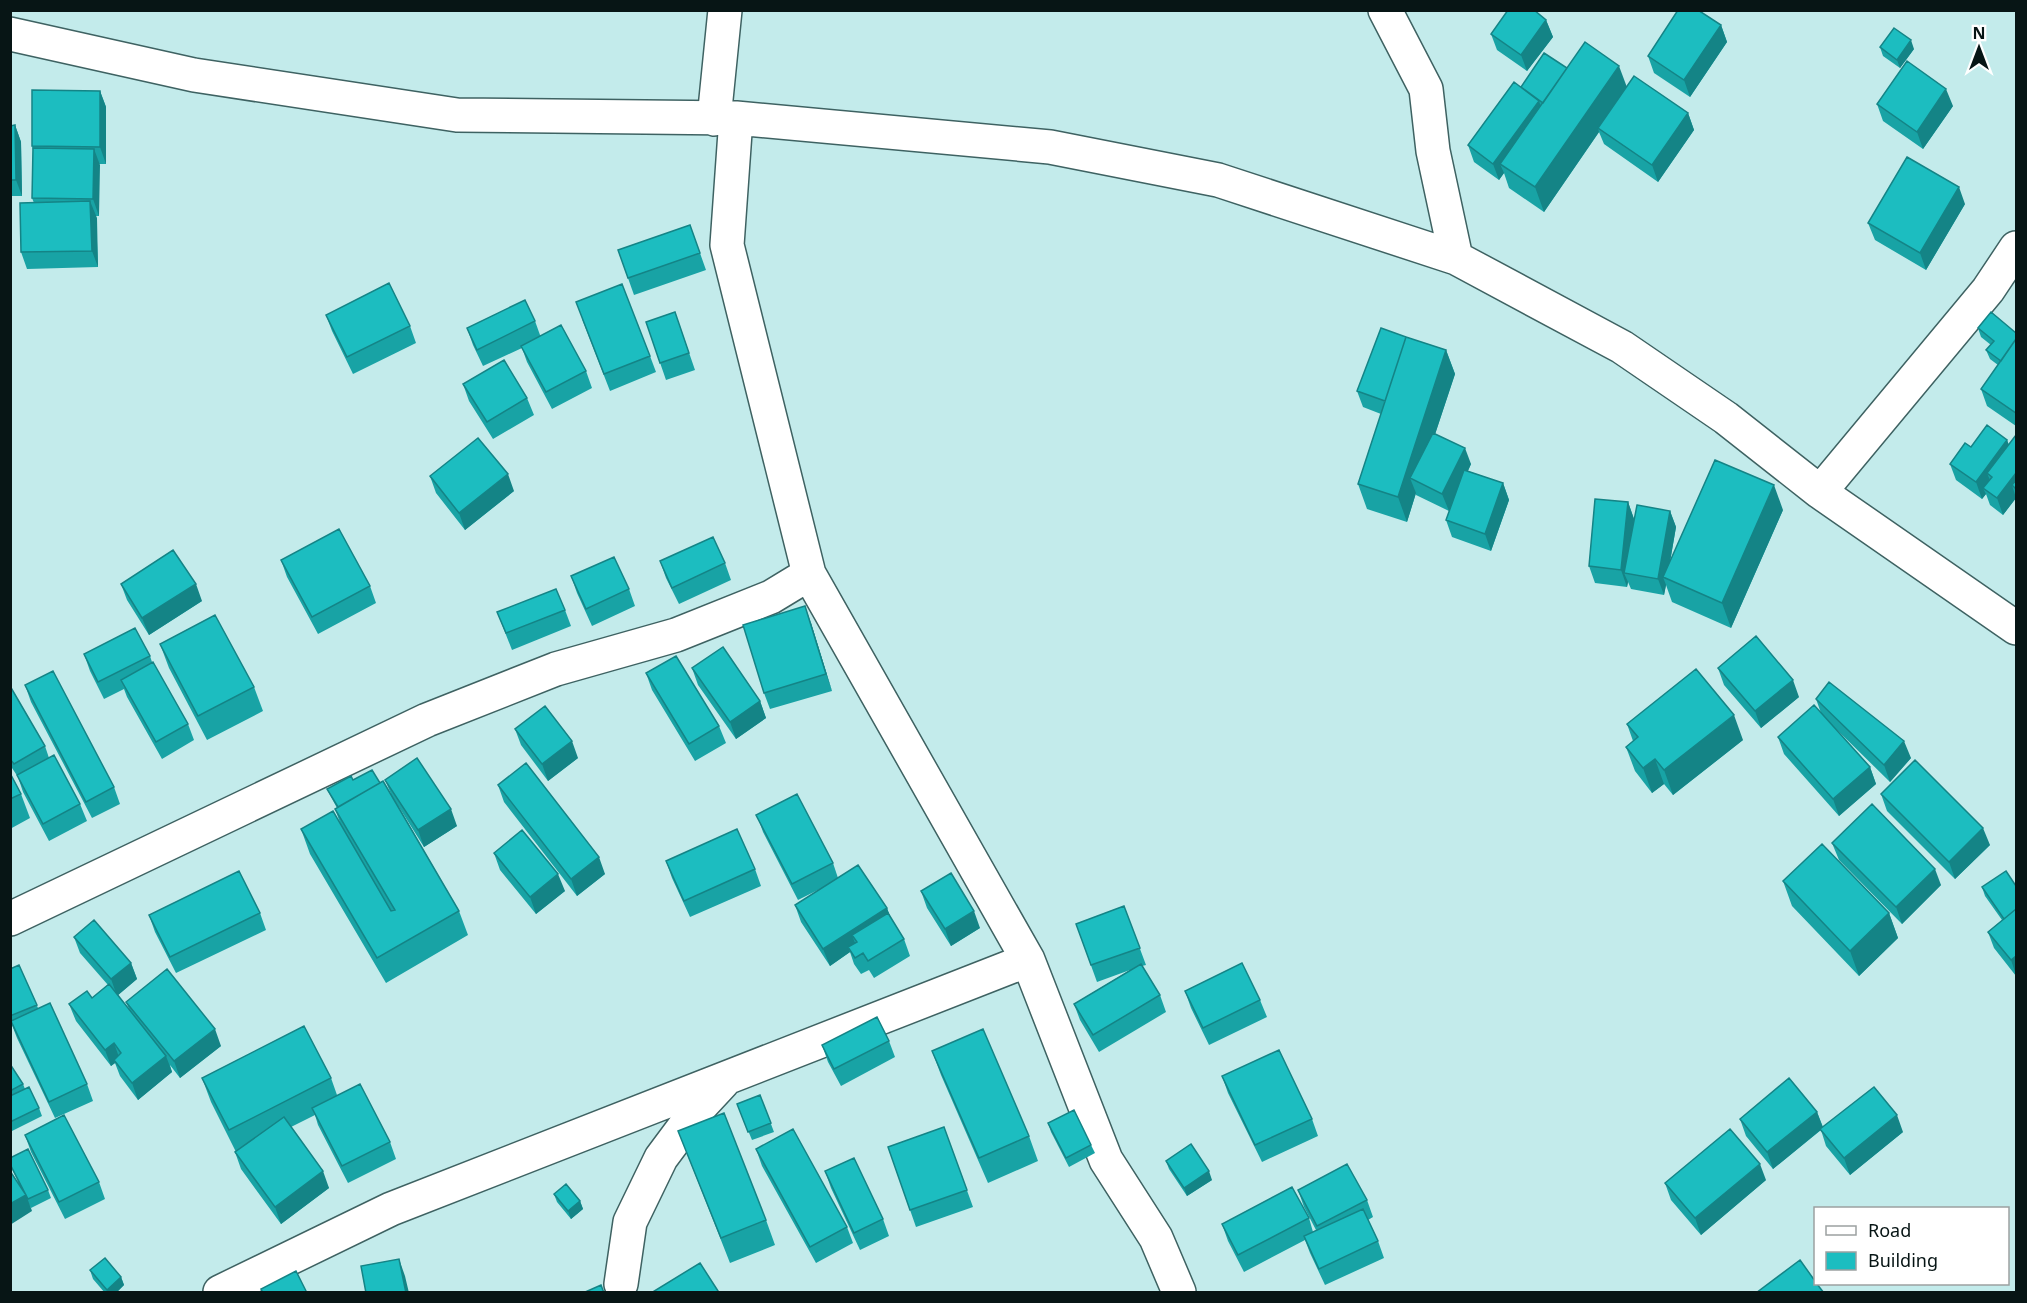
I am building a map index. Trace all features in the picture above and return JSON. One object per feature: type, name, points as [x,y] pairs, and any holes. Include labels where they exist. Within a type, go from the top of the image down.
[{"type":"street","points":[[725,10],[727,245],[808,574],[1028,960],[1106,1160],[1156,1238],[1179,1293]]},
{"type":"street","points":[[1385,10],[1426,89],[1433,151],[1456,258]]},
{"type":"street","points":[[10,34],[194,75],[457,115],[725,118],[1050,147],[1218,180],[1456,258],[1622,347],[1726,418],[1820,492],[2016,628]]},
{"type":"street","points":[[1820,492],[1989,290],[2016,248]]},
{"type":"street","points":[[10,919],[427,720],[556,669],[676,635],[771,597],[808,574]]},
{"type":"street","points":[[220,1293],[391,1209],[1028,960]]},
{"type":"street","points":[[621,1284],[630,1222],[661,1158],[696,1111],[729,1076]]},
{"type":"building","points":[[1508,10],[1534,10],[1546,20],[1521,55],[1491,34]]},
{"type":"building","points":[[1678,10],[1698,10],[1721,25],[1684,80],[1648,56]]},
{"type":"building","points":[[1894,28],[1911,40],[1897,60],[1880,47]]},
{"type":"building","points":[[1585,42],[1619,66],[1535,187],[1500,164]]},
{"type":"building","points":[[1544,53],[1567,68],[1543,103],[1521,87]]},
{"type":"building","points":[[1907,61],[1946,89],[1917,132],[1877,104]]},
{"type":"building","points":[[1634,76],[1688,113],[1652,165],[1598,128]]},
{"type":"building","points":[[1514,82],[1539,101],[1493,164],[1468,145]]},
{"type":"building","points":[[32,90],[100,91],[100,147],[32,146]]},
{"type":"building","points":[[15,125],[16,180],[10,180],[10,126]]},
{"type":"building","points":[[33,148],[94,149],[93,199],[32,198]]},
{"type":"building","points":[[1907,157],[1959,187],[1920,253],[1868,223]]},
{"type":"building","points":[[90,201],[92,251],[21,252],[20,203]]},
{"type":"building","points":[[690,225],[700,253],[628,278],[618,250]]},
{"type":"building","points":[[389,283],[410,326],[347,357],[326,315]]},
{"type":"building","points":[[622,284],[650,356],[604,374],[576,302]]},
{"type":"building","points":[[525,300],[535,321],[477,350],[467,328]]},
{"type":"building","points":[[675,312],[689,353],[660,363],[646,322]]},
{"type":"building","points":[[1991,312],[2016,333],[2016,339],[2001,361],[1986,350],[1994,341],[1978,328]]},
{"type":"building","points":[[561,325],[586,371],[546,392],[521,346]]},
{"type":"building","points":[[1381,328],[1406,337],[1385,401],[1357,391]]},
{"type":"building","points":[[1406,337],[1446,350],[1398,497],[1358,484]]},
{"type":"building","points":[[2016,339],[2016,413],[1981,389]]},
{"type":"building","points":[[504,360],[527,398],[487,422],[463,384]]},
{"type":"building","points":[[1987,425],[2007,440],[1976,482],[1950,464],[1965,443],[1971,447]]},
{"type":"building","points":[[1433,433],[1465,448],[1442,494],[1410,478]]},
{"type":"building","points":[[2016,435],[2016,473],[1997,498],[1983,488],[1992,477],[1987,473]]},
{"type":"building","points":[[478,438],[508,474],[459,513],[430,476]]},
{"type":"building","points":[[1715,460],[1774,485],[1722,603],[1663,577]]},
{"type":"building","points":[[1464,470],[1503,483],[1485,534],[1446,520]]},
{"type":"building","points":[[1595,499],[1628,502],[1621,570],[1589,566]]},
{"type":"building","points":[[1637,505],[1670,511],[1658,579],[1624,573]]},
{"type":"building","points":[[339,529],[370,586],[312,617],[281,560]]},
{"type":"building","points":[[713,537],[725,563],[672,588],[660,561]]},
{"type":"building","points":[[173,550],[196,584],[142,618],[121,584]]},
{"type":"building","points":[[614,557],[629,589],[586,609],[571,576]]},
{"type":"building","points":[[556,589],[565,610],[506,633],[497,612]]},
{"type":"building","points":[[805,606],[826,674],[764,693],[743,625]]},
{"type":"building","points":[[215,615],[254,687],[198,716],[160,644]]},
{"type":"building","points":[[135,628],[150,656],[98,682],[84,654]]},
{"type":"building","points":[[1756,636],[1793,680],[1755,711],[1718,668]]},
{"type":"building","points":[[723,647],[760,701],[730,722],[692,668]]},
{"type":"building","points":[[676,656],[719,726],[689,744],[646,673]]},
{"type":"building","points":[[153,662],[188,724],[156,742],[121,680]]},
{"type":"building","points":[[1696,669],[1734,715],[1664,770],[1655,759],[1643,768],[1626,747],[1638,737],[1627,724]]},
{"type":"building","points":[[53,671],[114,787],[86,802],[25,685]]},
{"type":"building","points":[[1829,682],[1904,741],[1884,765],[1816,699]]},
{"type":"building","points":[[10,686],[45,746],[14,764],[10,759]]},
{"type":"building","points":[[1814,705],[1870,767],[1833,799],[1778,737]]},
{"type":"building","points":[[545,706],[572,741],[542,764],[515,729]]},
{"type":"building","points":[[54,755],[80,804],[43,824],[17,775]]},
{"type":"building","points":[[417,758],[451,809],[418,830],[385,780]]},
{"type":"building","points":[[1915,760],[1983,828],[1949,862],[1881,794]]},
{"type":"building","points":[[526,763],[599,857],[571,879],[498,785]]},
{"type":"building","points":[[372,770],[380,783],[338,807],[327,789],[351,776],[353,780]]},
{"type":"building","points":[[10,773],[21,794],[10,799]]},
{"type":"building","points":[[383,781],[459,911],[377,958],[301,829],[333,811],[391,911],[395,910],[335,809]]},
{"type":"building","points":[[797,794],[833,863],[792,884],[756,815]]},
{"type":"building","points":[[1872,804],[1935,869],[1896,907],[1832,843]]},
{"type":"building","points":[[737,829],[755,869],[684,901],[666,861]]},
{"type":"building","points":[[522,830],[558,874],[530,897],[494,853]]},
{"type":"building","points":[[1822,844],[1889,913],[1850,951],[1783,881]]},
{"type":"building","points":[[858,865],[887,908],[823,949],[795,905]]},
{"type":"building","points":[[239,871],[260,913],[170,957],[149,915]]},
{"type":"building","points":[[2006,871],[2016,886],[2016,909],[2004,919],[1982,887]]},
{"type":"building","points":[[951,873],[974,911],[945,929],[921,891]]},
{"type":"building","points":[[1124,906],[1140,948],[1091,965],[1076,924]]},
{"type":"building","points":[[2016,909],[2016,956],[2011,960],[1988,932]]},
{"type":"building","points":[[888,913],[904,939],[868,961],[863,953],[855,958],[848,947],[857,942],[852,935]]},
{"type":"building","points":[[94,920],[131,963],[111,979],[74,937]]},
{"type":"building","points":[[1242,963],[1260,1000],[1203,1028],[1185,991]]},
{"type":"building","points":[[1141,964],[1160,995],[1093,1035],[1074,1004]]},
{"type":"building","points":[[19,965],[37,1005],[10,1016],[10,969]]},
{"type":"building","points":[[167,969],[215,1029],[174,1061],[126,1002]]},
{"type":"building","points":[[109,984],[166,1056],[132,1083],[114,1060],[121,1053],[114,1043],[105,1050],[69,1004],[87,991],[92,998]]},
{"type":"building","points":[[50,1003],[87,1084],[49,1102],[11,1021]]},
{"type":"building","points":[[877,1017],[889,1041],[834,1069],[822,1045]]},
{"type":"building","points":[[304,1026],[331,1078],[229,1130],[202,1078]]},
{"type":"building","points":[[983,1029],[1029,1136],[979,1158],[932,1051]]},
{"type":"building","points":[[1279,1050],[1312,1119],[1255,1145],[1222,1076]]},
{"type":"building","points":[[10,1064],[23,1084],[10,1091]]},
{"type":"building","points":[[1789,1078],[1817,1112],[1767,1152],[1740,1119]]},
{"type":"building","points":[[360,1084],[390,1142],[342,1166],[312,1108]]},
{"type":"building","points":[[29,1087],[39,1108],[10,1122],[10,1096]]},
{"type":"building","points":[[1874,1087],[1897,1115],[1844,1158],[1820,1129]]},
{"type":"building","points":[[760,1095],[771,1123],[748,1132],[737,1104]]},
{"type":"building","points":[[1074,1110],[1091,1145],[1066,1158],[1048,1123]]},
{"type":"building","points":[[724,1113],[766,1220],[721,1238],[678,1131]]},
{"type":"building","points":[[64,1115],[99,1182],[59,1202],[25,1135]]},
{"type":"building","points":[[284,1117],[323,1171],[275,1207],[235,1152]]},
{"type":"building","points":[[944,1127],[967,1190],[910,1210],[888,1147]]},
{"type":"building","points":[[793,1129],[847,1227],[810,1247],[756,1149]]},
{"type":"building","points":[[1730,1129],[1760,1164],[1695,1218],[1665,1183]]},
{"type":"building","points":[[1191,1144],[1209,1171],[1184,1188],[1166,1161]]},
{"type":"building","points":[[28,1149],[48,1190],[28,1199],[10,1164],[10,1158]]},
{"type":"building","points":[[854,1158],[883,1219],[854,1233],[825,1171]]},
{"type":"building","points":[[1347,1164],[1367,1200],[1317,1226],[1298,1190]]},
{"type":"building","points":[[10,1171],[26,1195],[10,1204]]},
{"type":"building","points":[[566,1184],[580,1201],[568,1211],[554,1194]]},
{"type":"building","points":[[1292,1187],[1309,1218],[1238,1255],[1222,1224]]},
{"type":"building","points":[[1363,1209],[1378,1241],[1319,1269],[1304,1236]]},
{"type":"building","points":[[105,1258],[121,1277],[107,1290],[90,1270]]},
{"type":"building","points":[[399,1259],[406,1293],[366,1293],[361,1266]]},
{"type":"building","points":[[1800,1260],[1814,1280],[1814,1285],[1818,1285],[1824,1293],[1756,1293]]},
{"type":"building","points":[[700,1263],[718,1291],[716,1293],[651,1293]]},
{"type":"building","points":[[296,1271],[307,1293],[263,1293],[261,1289]]},
{"type":"building","points":[[601,1285],[604,1293],[583,1293]]}]
